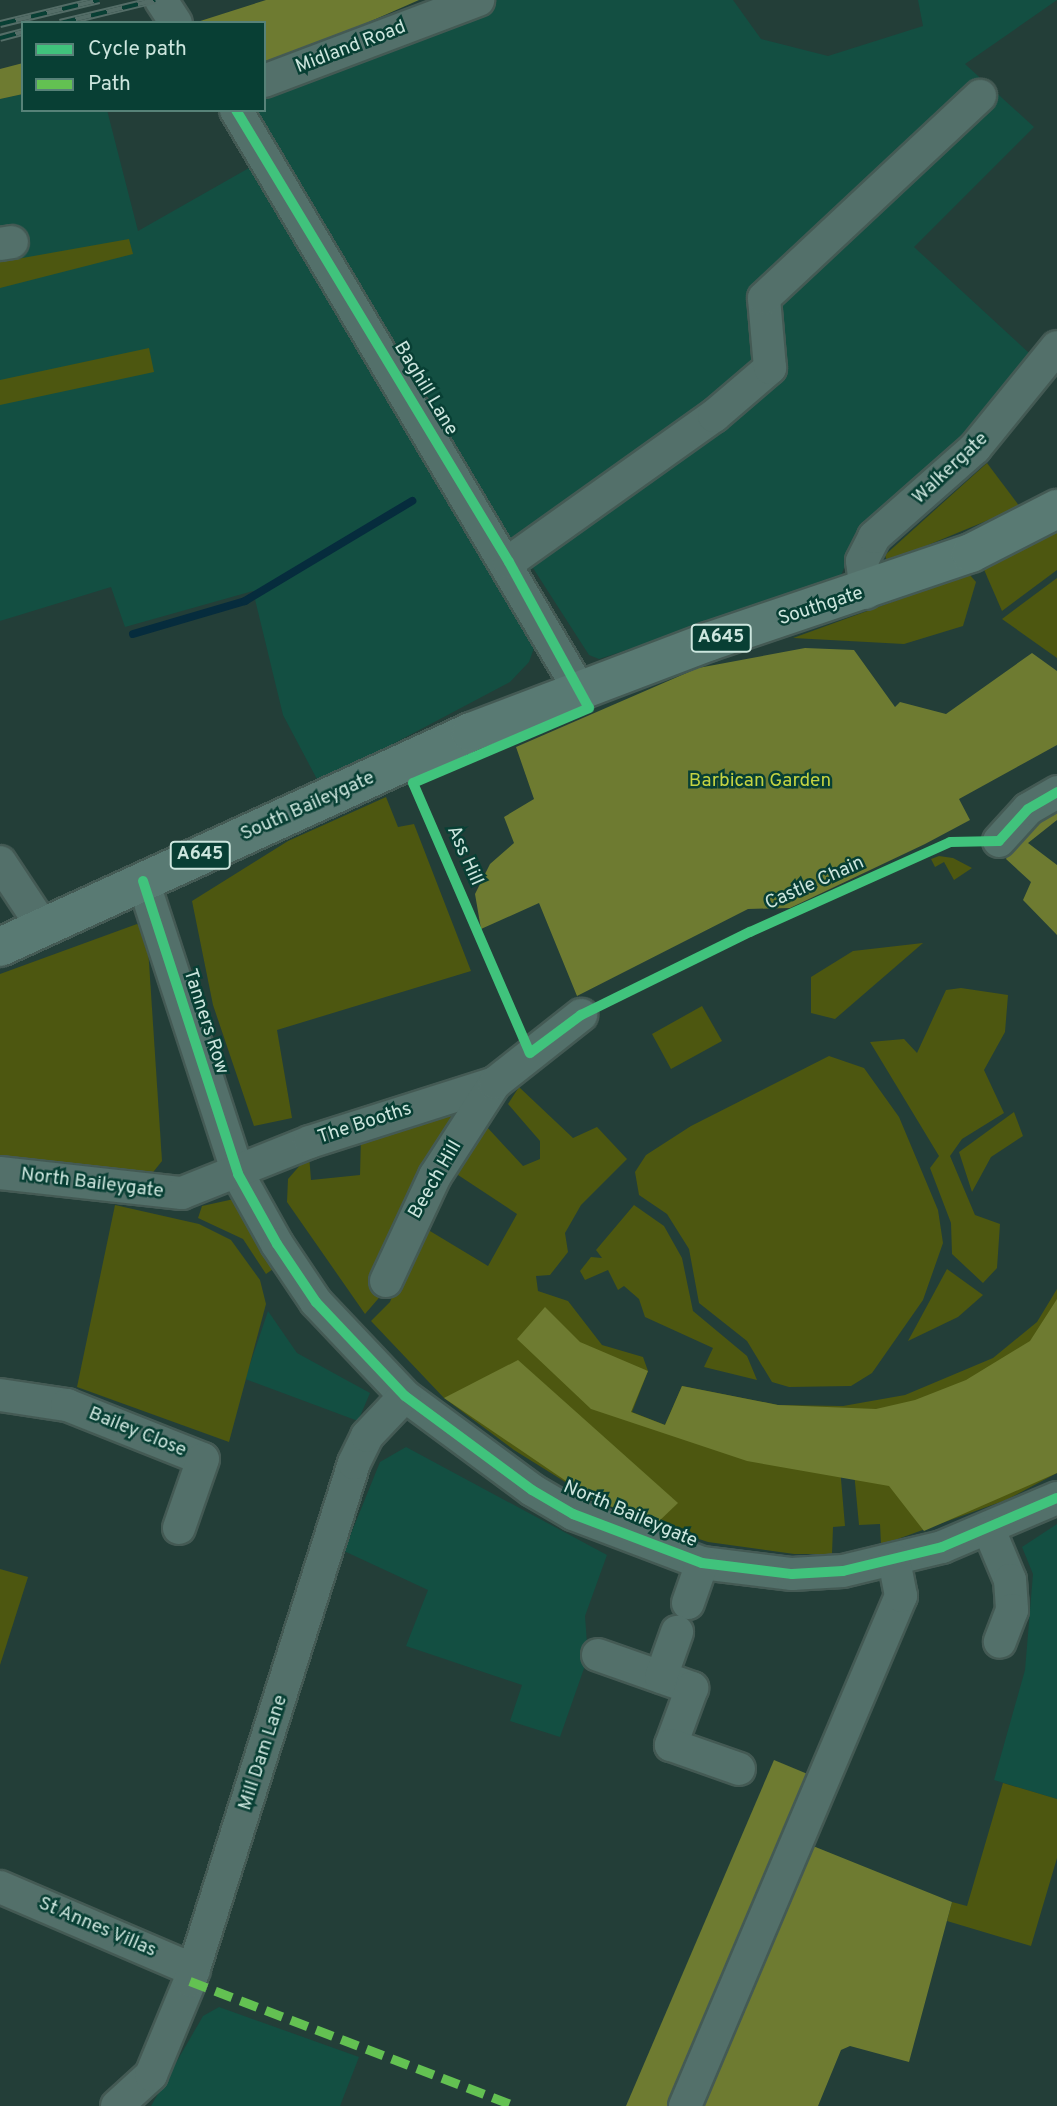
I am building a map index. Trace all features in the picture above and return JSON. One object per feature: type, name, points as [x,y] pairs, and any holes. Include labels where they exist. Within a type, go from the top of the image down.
[{"type":"highway","name":"Southgate","points":[[579,689],[866,593],[987,547],[1057,509]]},
{"type":"highway","name":"South Baileygate","points":[[0,947],[579,689]]},
{"type":"street","points":[[161,0],[175,21]]},
{"type":"street","name":"Midland Road","points":[[266,80],[478,0]]},
{"type":"street","points":[[509,562],[713,416],[770,368],[764,298],[980,96]]},
{"type":"street","name":"Baghill Lane","points":[[237,112],[509,562],[579,689]]},
{"type":"street","name":"Walkergate","points":[[866,593],[862,561],[874,537],[975,448],[1057,347]]},
{"type":"street","points":[[999,841],[1028,808],[1057,792]]},
{"type":"street","points":[[0,862],[43,928]]},
{"type":"street","name":"Tanners Row","points":[[143,881],[238,1174]]},
{"type":"street","points":[[495,1083],[581,1015]]},
{"type":"street","name":"The Booths","points":[[238,1174],[310,1142],[495,1083]]},
{"type":"street","name":"Beech Hill","points":[[386,1281],[435,1176],[495,1083]]},
{"type":"street","name":"North Baileygate","points":[[0,1173],[168,1195],[238,1174],[316,1302],[405,1396],[563,1508],[702,1563],[805,1574],[894,1560],[990,1532],[1057,1499]]},
{"type":"street","name":"Bailey Close","points":[[0,1395],[67,1405],[203,1459],[180,1528]]},
{"type":"street","name":"Mill Dam Lane","points":[[117,2106],[151,2075],[194,1970],[354,1464],[368,1436],[405,1396]]},
{"type":"street","points":[[990,1532],[1010,1580],[1012,1610],[1000,1642]]},
{"type":"street","points":[[685,2106],[901,1596],[894,1560]]},
{"type":"street","points":[[661,1677],[702,1563]]},
{"type":"street","points":[[598,1655],[692,1688],[671,1745],[738,1769]]},
{"type":"street","name":"St Annes Villas","points":[[0,1887],[194,1970]]},
{"type":"shaded area","points":[[478,0],[733,0],[761,39],[828,56],[923,26],[918,0],[1057,0],[965,64],[1034,127],[914,247],[1040,363],[852,547],[839,581],[599,659],[589,655],[533,568],[509,587],[535,645],[529,662],[510,682],[319,783],[283,715],[253,591],[125,627],[111,587],[0,621],[0,99],[21,94],[21,112],[108,112],[138,231],[265,159],[237,112],[266,112],[266,80]]},
{"type":"shaded area","points":[[268,1311],[297,1353],[370,1393],[358,1421],[245,1379]]},
{"type":"shaded area","points":[[406,1447],[607,1555],[585,1616],[588,1657],[560,1737],[510,1721],[522,1685],[406,1646],[428,1590],[344,1551],[380,1462]]},
{"type":"shaded area","points":[[1057,1524],[1057,1799],[994,1780],[1025,1670],[1033,1574],[1022,1547]]},
{"type":"shaded area","points":[[219,2007],[359,2057],[340,2106],[151,2106],[203,2016]]},
{"type":"green space","points":[[266,0],[419,0],[266,67],[266,21],[200,21]]},
{"type":"green space","points":[[21,64],[21,94],[0,99],[0,69]]},
{"type":"green space","points":[[129,239],[133,254],[0,288],[0,262]]},
{"type":"green space","points":[[149,348],[154,372],[0,405],[0,380]]},
{"type":"green space","points":[[987,463],[1020,507],[887,562],[885,555]]},
{"type":"green space","points":[[1057,527],[1057,570],[1002,611],[982,565]]},
{"type":"green space","points":[[969,574],[976,582],[963,626],[904,644],[793,638]]},
{"type":"green space","points":[[1057,578],[1057,658],[1002,619]]},
{"type":"green space","name":"Barbican Garden","points":[[805,648],[854,650],[895,707],[900,702],[946,714],[1032,653],[1057,671],[1057,745],[959,799],[970,820],[925,844],[790,908],[748,909],[577,996],[539,903],[481,929],[475,894],[490,864],[514,843],[504,817],[534,799],[516,747],[698,668]]},
{"type":"green space","points":[[386,797],[398,827],[414,824],[471,971],[277,1030],[292,1118],[254,1126],[213,1005],[192,901],[288,841]]},
{"type":"green space","points":[[1057,802],[1057,820],[1028,843],[1057,865],[1057,935],[1023,900],[1031,882],[1006,859],[1026,817]]},
{"type":"green space","points":[[939,856],[953,858],[972,868],[954,880],[944,862],[935,867],[931,859]]},
{"type":"green space","points":[[137,924],[147,932],[162,1161],[150,1176],[0,1158],[0,974]]},
{"type":"green space","points":[[923,943],[835,1019],[811,1013],[811,977],[853,951]]},
{"type":"green space","points":[[961,988],[1008,995],[1005,1032],[984,1070],[1004,1113],[962,1139],[950,1156],[975,1215],[1000,1224],[997,1268],[983,1283],[952,1254],[951,1223],[930,1168],[939,1156],[870,1042],[904,1039],[917,1053],[946,990]]},
{"type":"green space","points":[[702,1006],[722,1041],[671,1069],[652,1034]]},
{"type":"green space","points":[[829,1056],[864,1068],[899,1117],[938,1210],[943,1243],[923,1300],[872,1373],[851,1386],[789,1387],[772,1382],[747,1341],[699,1303],[689,1249],[667,1214],[639,1195],[635,1172],[646,1155],[691,1126]]},
{"type":"green space","points":[[519,1087],[573,1138],[597,1127],[627,1159],[581,1205],[565,1233],[568,1252],[550,1275],[536,1276],[538,1291],[568,1301],[602,1345],[643,1357],[648,1371],[632,1412],[665,1425],[682,1386],[778,1405],[843,1406],[905,1395],[993,1358],[1037,1322],[1057,1289],[1057,1473],[1006,1500],[881,1545],[880,1524],[859,1525],[848,1408],[835,1409],[845,1526],[833,1527],[832,1554],[794,1554],[708,1542],[645,1521],[591,1498],[514,1450],[444,1398],[371,1321],[390,1302],[420,1225],[488,1266],[517,1214],[455,1173],[486,1126],[523,1166],[540,1159],[540,1141],[508,1104]]},
{"type":"green space","points":[[1014,1112],[1023,1136],[991,1157],[972,1192],[959,1152]]},
{"type":"green space","points":[[454,1114],[460,1126],[384,1292],[365,1314],[287,1202],[288,1179],[309,1155],[311,1180],[360,1175],[361,1136]]},
{"type":"green space","points":[[234,1199],[283,1262],[266,1274],[243,1239],[198,1218],[202,1206]]},
{"type":"green space","points":[[115,1205],[199,1224],[231,1240],[260,1280],[266,1304],[229,1442],[77,1387]]},
{"type":"green space","points":[[634,1205],[664,1226],[682,1258],[693,1311],[747,1356],[757,1380],[704,1367],[713,1348],[645,1317],[639,1299],[624,1286],[618,1290],[608,1270],[585,1280],[580,1271],[591,1257],[602,1258],[596,1250]]},
{"type":"green space","points":[[947,1269],[983,1295],[958,1317],[908,1341]]},
{"type":"green space","points":[[1057,1299],[1057,1473],[924,1531],[889,1486],[747,1461],[591,1409],[517,1339],[545,1307],[580,1342],[648,1371],[631,1412],[665,1425],[682,1386],[778,1405],[876,1409],[915,1400],[966,1380],[1030,1341]]},
{"type":"green space","points":[[518,1360],[678,1503],[655,1525],[591,1498],[444,1398]]},
{"type":"green space","points":[[0,1569],[28,1577],[0,1665]]},
{"type":"green space","points":[[774,1760],[810,1775],[675,2106],[626,2106]]},
{"type":"green space","points":[[1003,1783],[1057,1799],[1057,1858],[1031,1946],[947,1921],[952,1902],[967,1906]]},
{"type":"green space","points":[[813,1846],[952,1902],[909,2062],[850,2046],[841,2050],[818,2106],[704,2106]]},
{"type":"waterway","points":[[133,634],[245,601],[412,501]]},
{"type":"railway","points":[[0,24],[99,0]]},
{"type":"railway","points":[[68,21],[155,0]]},
{"type":"railway","points":[[0,38],[21,33]]},
{"type":"marked path","points":[[190,1981],[516,2106]]},
{"type":"cycle path","name":"Ass Hill","points":[[237,112],[509,562],[589,708],[413,783],[530,1053],[581,1015],[750,932],[950,842],[999,841],[1028,809],[1057,792]]},
{"type":"cycle path","points":[[143,881],[238,1174],[277,1244],[316,1302],[405,1396],[532,1490],[573,1514],[702,1563],[792,1574],[843,1571],[942,1547],[1057,1498]]}]
